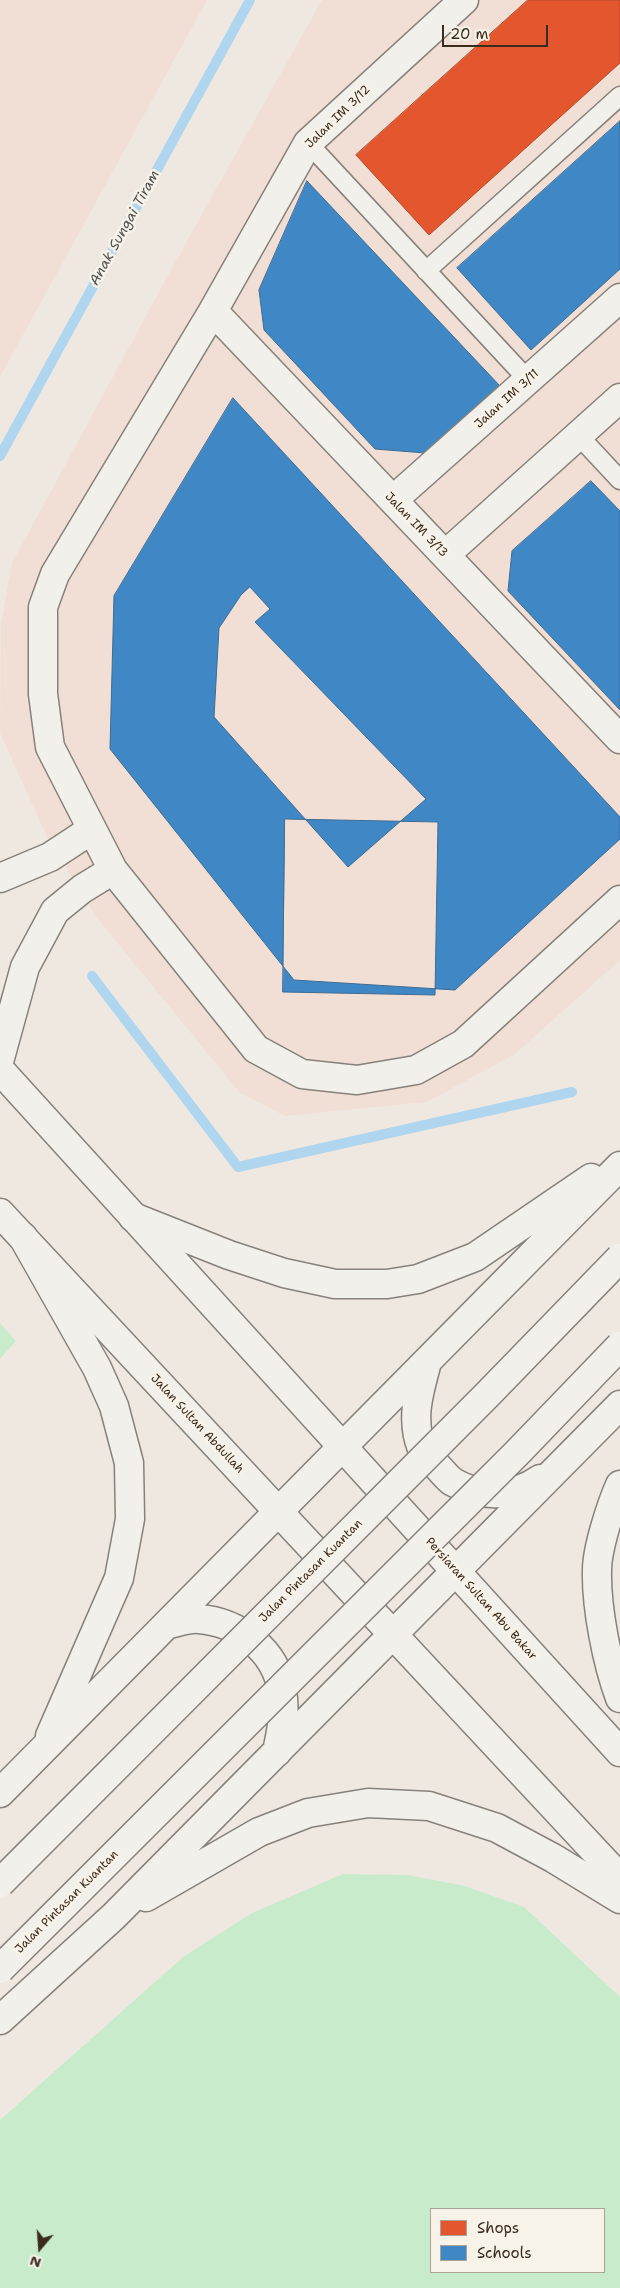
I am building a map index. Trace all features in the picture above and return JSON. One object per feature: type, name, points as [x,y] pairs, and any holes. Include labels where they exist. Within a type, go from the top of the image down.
[{"type":"main road","name":"Jalan IM 3/12","points":[[464,0],[308,143],[212,310],[55,574],[43,606],[43,694],[50,747],[113,870],[256,1049],[302,1074],[357,1080],[416,1070],[463,1044],[620,900]]},
{"type":"main road","name":"Jalan IM 3/11","points":[[393,500],[620,298]]},
{"type":"main road","name":"Jalan IM 3/13","points":[[212,310],[620,739]]},
{"type":"main road","points":[[445,555],[620,398]]},
{"type":"main road","points":[[0,878],[50,857],[91,830]]},
{"type":"main road","points":[[0,1058],[25,967],[55,911],[82,889],[113,870]]},
{"type":"main road","points":[[0,1070],[342,1447]]},
{"type":"main road","points":[[133,1217],[229,1255],[284,1273],[335,1284],[387,1284],[418,1279],[475,1257],[620,1158]]},
{"type":"main road","points":[[0,1793],[620,1166]]},
{"type":"main road","name":"Jalan Sultan Abdullah","points":[[0,1213],[393,1634]]},
{"type":"main road","points":[[23,1237],[97,1368],[114,1406],[129,1463],[130,1519],[119,1578],[43,1751]]},
{"type":"main road","name":"Jalan Pintasan Kuantan","points":[[0,1883],[481,1401],[620,1258]]},
{"type":"main road","name":"Jalan Pintasan Kuantan","points":[[0,1969],[517,1453],[620,1346]]},
{"type":"main road","points":[[428,1361],[416,1404],[416,1426],[422,1450],[452,1481],[474,1490],[494,1494],[517,1492],[535,1483],[564,1462]]},
{"type":"main road","points":[[0,2020],[114,1916],[620,1405]]},
{"type":"main road","name":"Persiaran Sultan Abu Bakar","points":[[342,1447],[620,1752]]},
{"type":"main road","points":[[620,1485],[612,1504],[597,1568],[598,1606],[620,1698]]},
{"type":"main road","points":[[169,1624],[197,1618],[227,1624],[253,1639],[272,1663],[282,1691],[283,1721],[276,1752]]},
{"type":"main road","points":[[393,1634],[620,1878]]},
{"type":"main road","points":[[114,1916],[259,1832],[308,1813],[368,1803],[429,1806],[497,1828],[553,1858],[620,1899]]},
{"type":"lane","points":[[426,271],[620,96]]},
{"type":"lane","points":[[308,143],[528,380]]},
{"type":"lane","points":[[578,435],[620,480]]},
{"type":"shaded area","points":[[0,0],[207,0],[0,377]]},
{"type":"shaded area","points":[[322,0],[620,0],[620,960],[515,1054],[427,1102],[285,1116],[240,1093],[97,918],[47,837],[0,733],[1,624],[12,563],[173,266]]},
{"type":"green space","points":[[0,1323],[16,1341],[0,1359]]},
{"type":"green space","points":[[343,1874],[408,1875],[465,1886],[524,1907],[620,1997],[620,2288],[0,2288],[0,2120],[183,1957],[252,1913]]},
{"type":"building: Shops","points":[[528,0],[620,0],[620,63],[429,235],[356,155]]},
{"type":"building: Schools","points":[[620,121],[620,269],[531,350],[457,268]]},
{"type":"building: Schools","points":[[307,181],[500,386],[425,453],[375,449],[264,330],[259,290]]},
{"type":"building: Schools","points":[[233,398],[620,817],[620,839],[455,990],[294,980],[110,749],[114,596]],"holes":[[[250,587],[270,609],[255,622],[426,799],[348,867],[214,717],[219,628],[241,595]]]},
{"type":"building: Schools","points":[[591,481],[620,511],[620,710],[508,591],[512,551]]},
{"type":"building: Schools","points":[[285,819],[438,822],[435,995],[283,992]]},
{"type":"waterway","name":"Anak Sungai Tiram","points":[[0,456],[250,0]]},
{"type":"waterway","points":[[92,976],[238,1167],[572,1092]]}]
